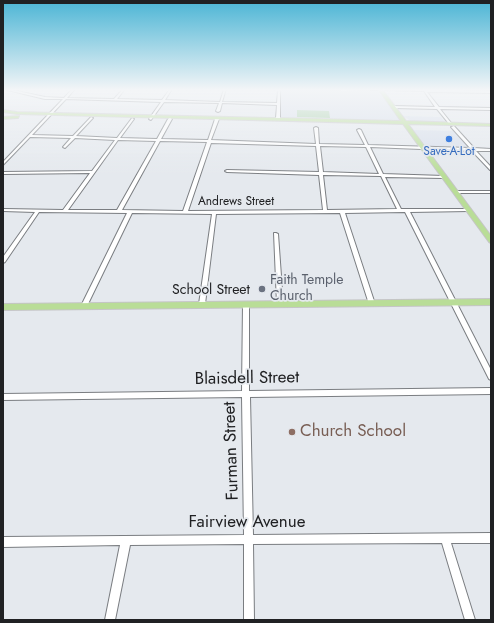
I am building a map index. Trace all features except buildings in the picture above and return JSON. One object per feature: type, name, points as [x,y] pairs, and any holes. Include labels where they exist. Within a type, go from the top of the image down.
[{"type":"main road","points":[[94,118],[151,118]]},
{"type":"main road","points":[[153,118],[491,126]]},
{"type":"main road","points":[[279,118],[406,125]]},
{"type":"main road","points":[[401,118],[491,239]]},
{"type":"main road","name":"School Street","points":[[3,307],[491,302]]},
{"type":"street","points":[[3,163],[46,118]]},
{"type":"street","points":[[65,147],[91,118]]},
{"type":"street","points":[[445,118],[491,169]]},
{"type":"street","points":[[65,210],[116,138],[132,119]]},
{"type":"street","points":[[119,211],[170,119]]},
{"type":"street","points":[[185,212],[217,119]]},
{"type":"street","points":[[316,128],[326,211]]},
{"type":"street","points":[[359,130],[400,211]]},
{"type":"street","points":[[29,136],[491,150]]},
{"type":"street","points":[[227,171],[444,177]]},
{"type":"street","points":[[3,173],[91,172]]},
{"type":"street","points":[[455,192],[491,192]]},
{"type":"street","name":"Andrews Street","points":[[3,210],[214,213],[469,210]]},
{"type":"street","points":[[3,261],[38,210]]},
{"type":"street","points":[[342,211],[372,304]]},
{"type":"street","points":[[407,211],[491,376]]},
{"type":"street","points":[[84,306],[130,212]]},
{"type":"street","points":[[202,304],[214,213]]},
{"type":"street","points":[[276,234],[280,304]]},
{"type":"street","name":"Furman Street","points":[[246,304],[245,394],[249,538],[249,620]]},
{"type":"street","name":"Blaisdell Street","points":[[3,397],[491,391]]},
{"type":"street","name":"Fairview Avenue","points":[[3,542],[249,538],[491,538]]},
{"type":"street","points":[[445,538],[470,620]]},
{"type":"street","points":[[110,620],[126,540]]},
{"type":"shaded area","points":[[287,118],[399,118],[400,120]]},
{"type":"shaded area","points":[[406,118],[442,118],[446,123],[411,121]]},
{"type":"shaded area","points":[[413,130],[454,131],[470,148],[426,146]]},
{"type":"place","name":"Save-A-Lot","points":[[449,139]]},
{"type":"place","name":"Faith Temple Church","points":[[262,289]]},
{"type":"place","name":"Church School","points":[[292,432]]}]
